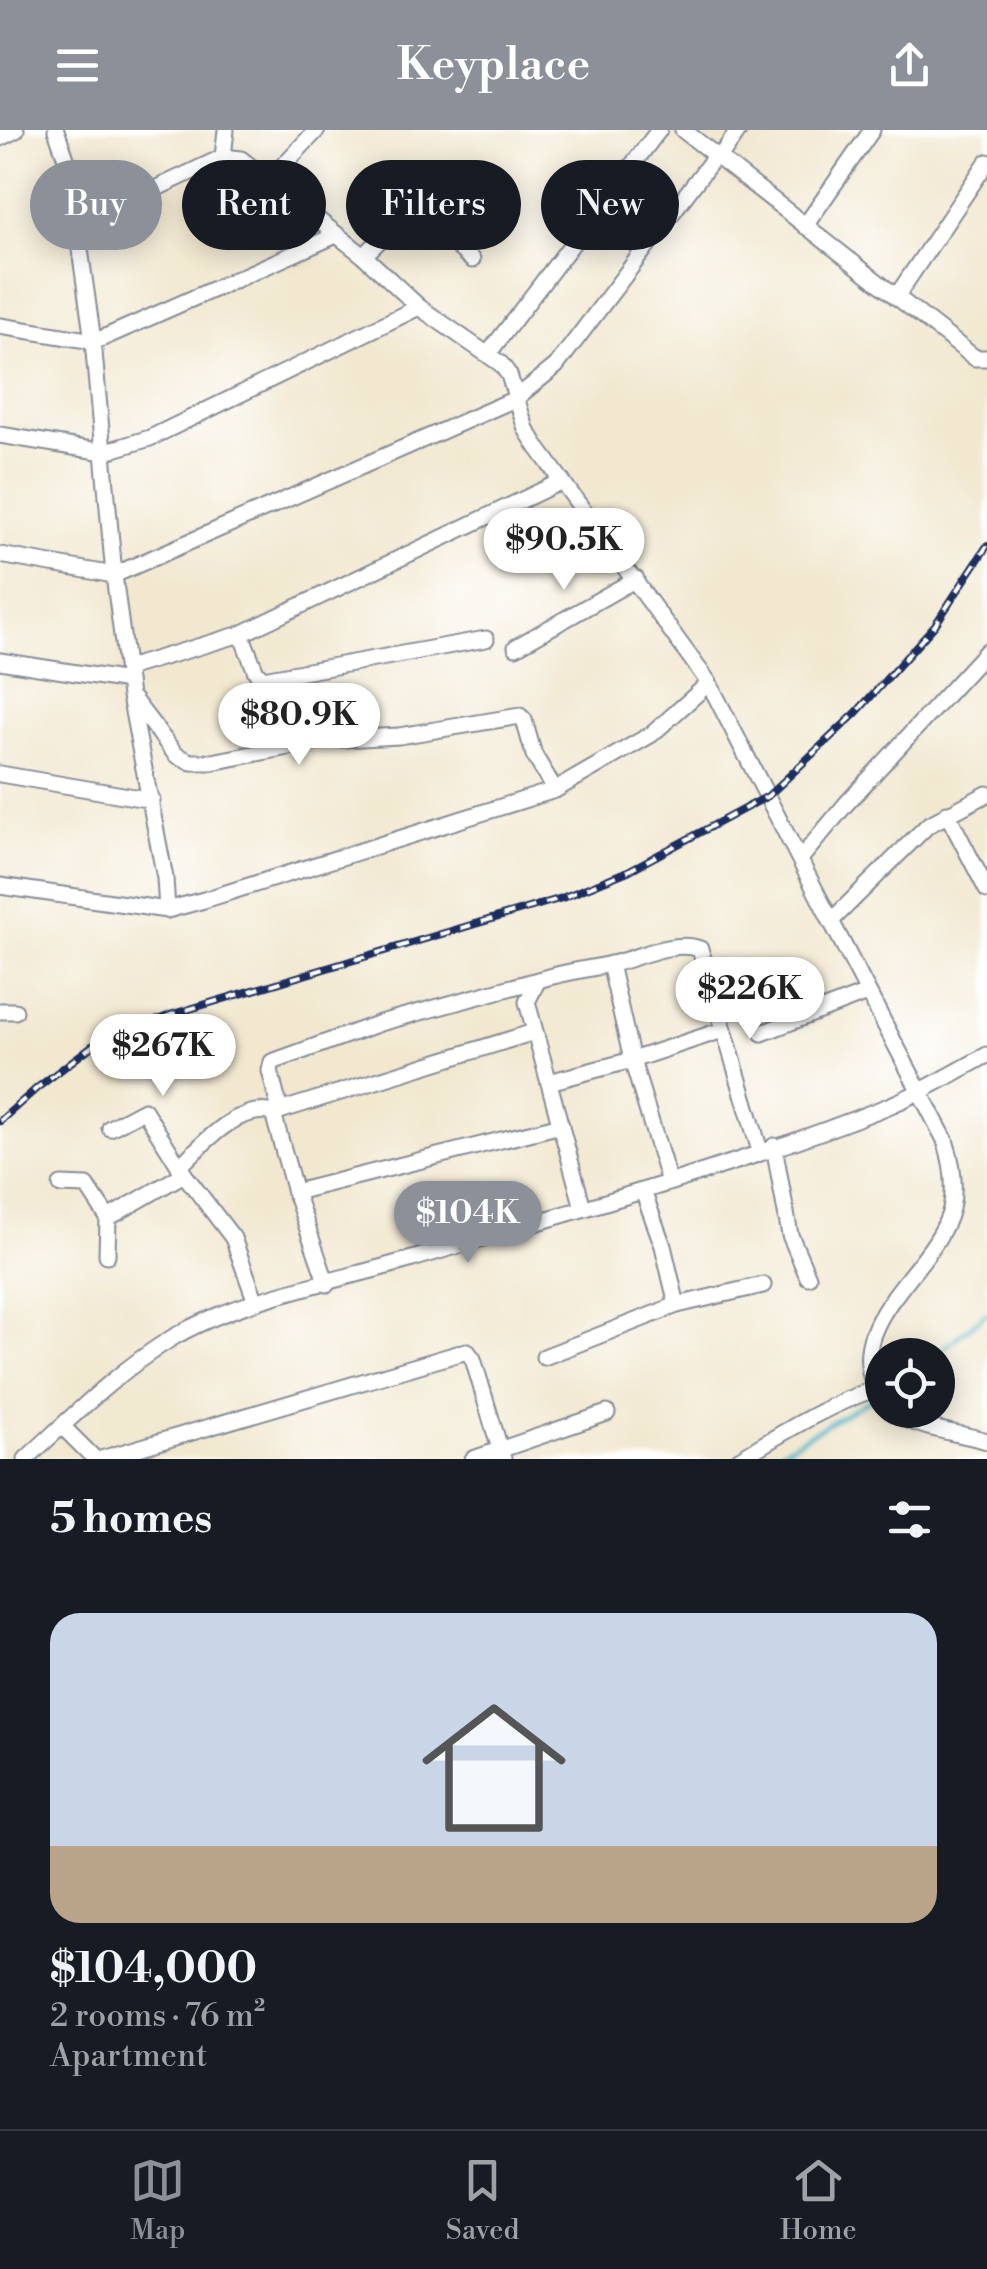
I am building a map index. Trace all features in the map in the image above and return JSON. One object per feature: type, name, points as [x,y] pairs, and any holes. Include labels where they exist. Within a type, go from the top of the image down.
[{"type":"street","points":[[0,138],[16,130]]},
{"type":"street","points":[[56,130],[67,160]]},
{"type":"street","points":[[223,157],[226,130]]},
{"type":"street","points":[[288,160],[317,130]]},
{"type":"street","points":[[488,354],[659,130]]},
{"type":"street","points":[[683,130],[975,358],[987,358]]},
{"type":"street","points":[[0,554],[114,575],[515,399],[556,366],[739,130]]},
{"type":"street","points":[[805,226],[872,130]]},
{"type":"street","points":[[162,186],[223,157],[242,160]]},
{"type":"street","points":[[896,297],[987,162]]},
{"type":"street","points":[[364,256],[413,206],[472,260]]},
{"type":"street","points":[[326,229],[364,256],[419,306],[488,354],[509,375],[526,429],[708,682],[946,1140],[952,1160],[950,1210],[930,1248],[880,1318],[873,1338]]},
{"type":"street","points":[[0,326],[93,341],[334,236]]},
{"type":"street","points":[[80,250],[93,341],[114,575],[128,682],[152,800],[167,910]]},
{"type":"street","points":[[0,435],[104,452],[150,438],[419,306]]},
{"type":"street","points":[[0,661],[128,682],[241,634],[562,481]]},
{"type":"street","points":[[516,648],[636,578]]},
{"type":"street","points":[[241,634],[256,672],[263,679],[486,638]]},
{"type":"street","points":[[801,858],[987,650]]},
{"type":"street","points":[[128,682],[176,755],[191,762],[212,762],[324,740],[399,736],[520,716],[534,755],[555,790]]},
{"type":"street","points":[[0,886],[167,910],[346,858],[555,790],[652,734],[708,682]]},
{"type":"street","points":[[0,774],[152,800]]},
{"type":"street","points":[[831,922],[928,826],[987,794]]},
{"type":"street","points":[[948,813],[987,890]]},
{"type":"street","points":[[328,1284],[295,1192],[277,1112],[272,1062],[380,1024],[572,969],[688,945],[700,949],[723,1030],[767,1149],[790,1235],[808,1277]]},
{"type":"street","points":[[610,964],[632,1060],[669,1182]]},
{"type":"street","points":[[538,980],[527,1002],[582,1208]]},
{"type":"street","points":[[762,1033],[867,993]]},
{"type":"street","points":[[549,1082],[723,1030]]},
{"type":"street","points":[[108,1218],[181,1171],[209,1139],[253,1111],[277,1112],[534,1032]]},
{"type":"street","points":[[26,1459],[112,1380],[172,1338],[204,1322],[256,1302],[643,1191],[767,1149],[886,1107],[987,1055]]},
{"type":"street","points":[[110,1128],[144,1110],[181,1171],[233,1238],[256,1302]]},
{"type":"street","points":[[295,1192],[560,1125]]},
{"type":"street","points":[[61,1185],[87,1186],[108,1218],[107,1255]]},
{"type":"street","points":[[643,1191],[663,1246],[678,1306]]},
{"type":"street","points":[[544,1357],[678,1306],[763,1284]]},
{"type":"street","points":[[62,1426],[98,1459],[466,1351],[473,1358],[502,1455]]},
{"type":"street","points":[[739,1459],[848,1398],[865,1396]]},
{"type":"street","points":[[473,1459],[502,1455],[607,1413]]},
{"type":"street","points":[[929,1428],[987,1441]]},
{"type":"waterway","points":[[955,1339],[987,1313]]},
{"type":"waterway","points":[[766,1459],[865,1403]]},
{"type":"railway","points":[[0,1121],[92,1046],[173,1014],[562,898],[628,871],[768,796],[856,713],[935,625],[987,546]]}]
